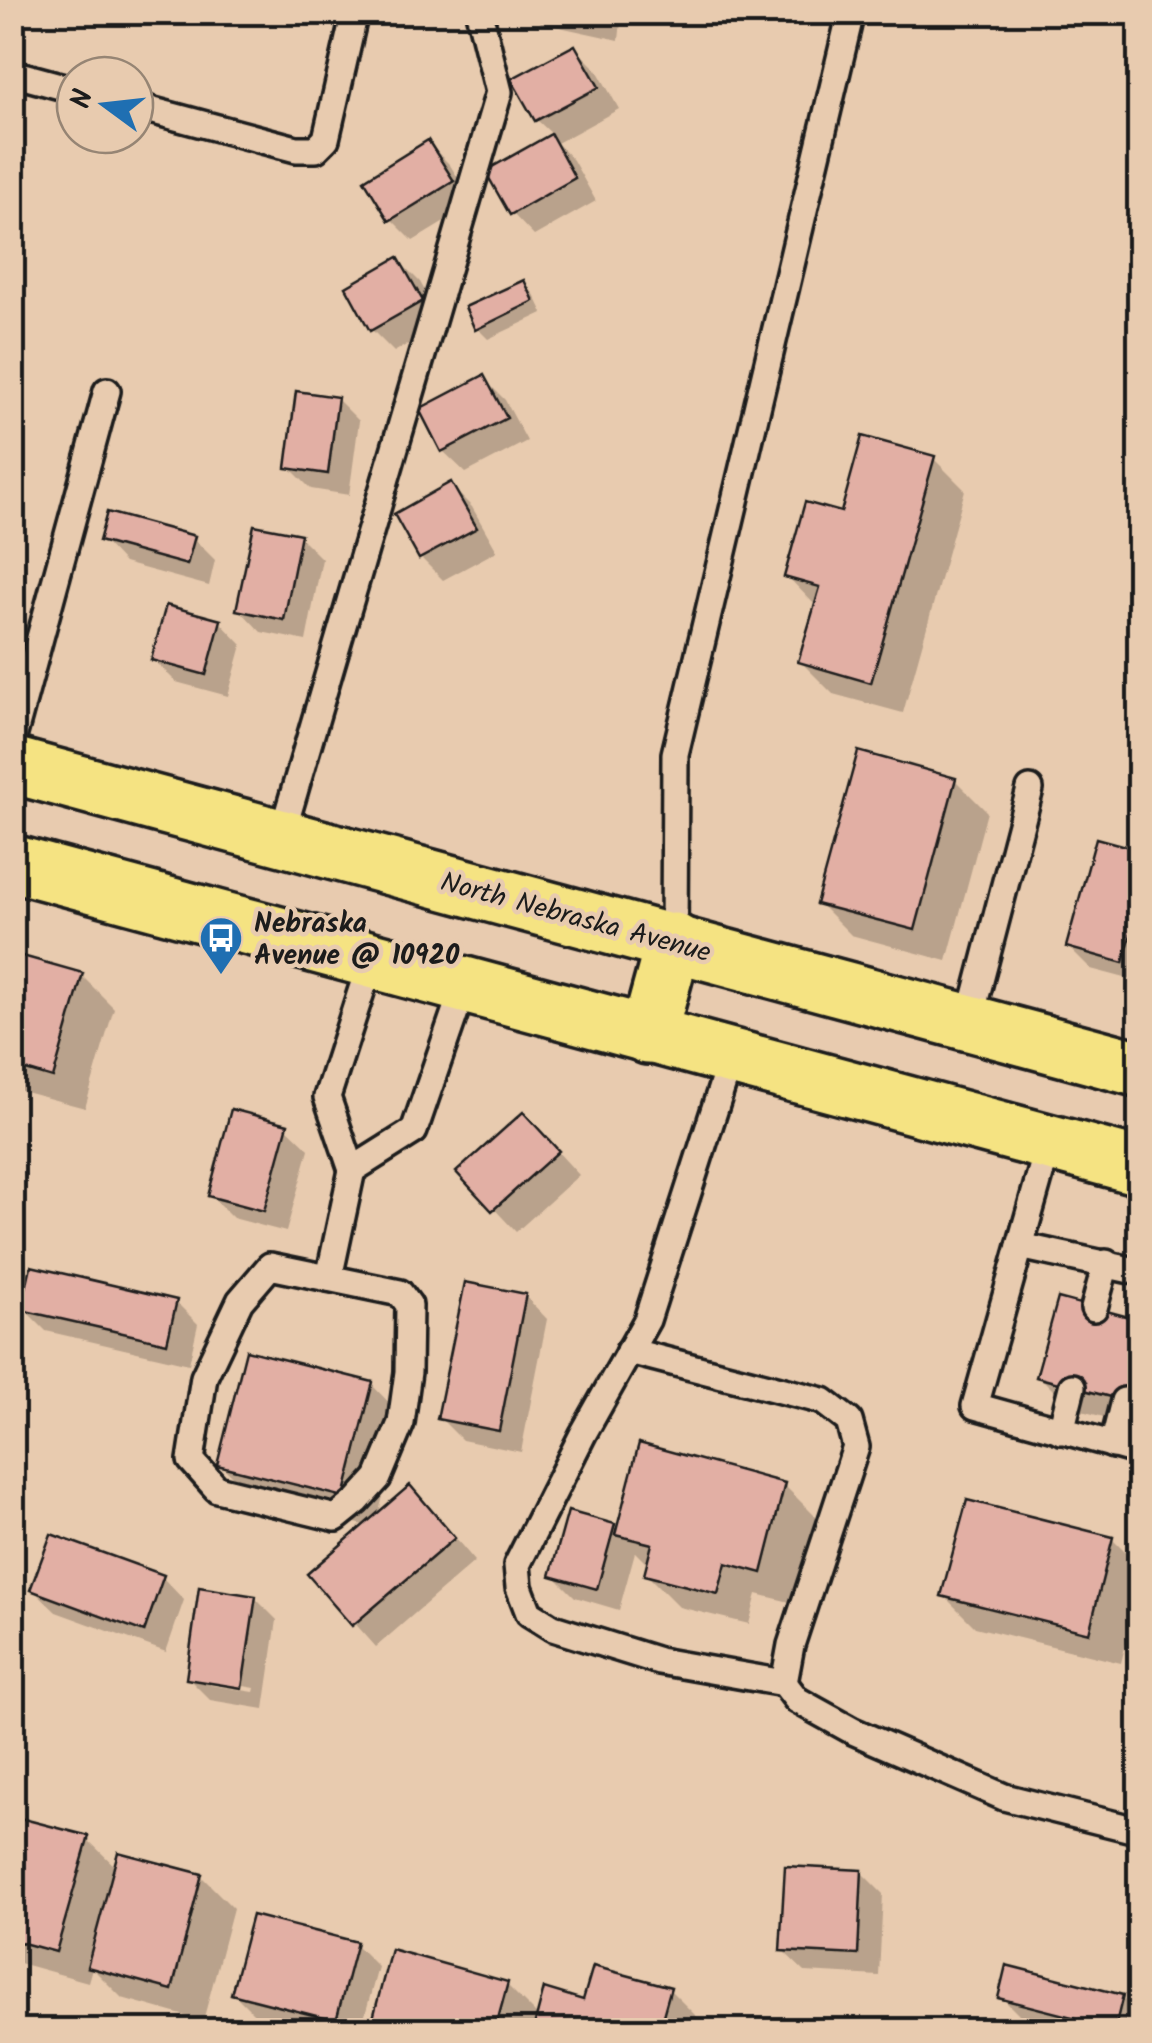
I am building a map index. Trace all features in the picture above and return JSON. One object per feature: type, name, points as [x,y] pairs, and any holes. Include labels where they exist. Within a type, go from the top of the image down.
[{"type":"main road","name":"North Nebraska Avenue","points":[[12,765],[1140,1069]]},
{"type":"main road","points":[[12,864],[1140,1167]]},
{"type":"main road","points":[[648,1036],[674,941]]},
{"type":"lane","points":[[281,837],[499,92],[479,12]]},
{"type":"lane","points":[[674,941],[675,754],[851,12]]},
{"type":"lane","points":[[155,111],[296,149],[316,149],[326,139],[348,14]]},
{"type":"lane","points":[[12,73],[55,85]]},
{"type":"lane","points":[[12,741],[108,392]]},
{"type":"lane","points":[[969,1023],[1030,788]]},
{"type":"lane","points":[[328,1278],[352,1170],[327,1098],[371,961]]},
{"type":"lane","points":[[352,1170],[414,1131],[464,986]]},
{"type":"lane","points":[[731,1058],[647,1320],[517,1565],[519,1587],[530,1613],[553,1628],[659,1661],[784,1683],[797,1700],[853,1730],[1004,1798],[1140,1831]]},
{"type":"lane","points":[[1049,1143],[975,1406],[1140,1452]]},
{"type":"lane","points":[[1020,1246],[1140,1272]]},
{"type":"lane","points":[[1094,1308],[1106,1263]]},
{"type":"lane","points":[[270,1266],[328,1278],[400,1292],[409,1305],[408,1372],[401,1423],[378,1478],[336,1518],[217,1489],[191,1460],[204,1377],[240,1301],[270,1266]]},
{"type":"lane","points":[[630,1351],[823,1402],[849,1421],[856,1447],[791,1645],[784,1683]]},
{"type":"lane","points":[[1061,1432],[1072,1387]]},
{"type":"lane","points":[[1113,1444],[1124,1402]]},
{"type":"building","points":[[575,45],[599,87],[535,121],[511,79]]},
{"type":"building","points":[[551,134],[575,178],[510,215],[485,171]]},
{"type":"building","points":[[428,140],[454,181],[389,221],[364,180]]},
{"type":"building","points":[[398,257],[423,301],[370,331],[346,287]]},
{"type":"building","points":[[524,280],[534,301],[475,330],[465,307]]},
{"type":"building","points":[[484,375],[507,418],[441,452],[419,409]]},
{"type":"building","points":[[296,391],[338,397],[328,474],[286,468]]},
{"type":"building","points":[[862,436],[935,456],[871,683],[798,662],[820,587],[784,577],[805,502],[841,512]]},
{"type":"building","points":[[451,482],[477,528],[419,559],[394,514]]},
{"type":"building","points":[[107,512],[195,536],[187,565],[99,541]]},
{"type":"building","points":[[254,525],[301,534],[284,620],[236,610]]},
{"type":"building","points":[[166,605],[221,620],[206,675],[151,660]]},
{"type":"building","points":[[858,751],[956,778],[915,930],[816,904]]},
{"type":"building","points":[[1096,838],[1140,850],[1140,902],[1123,963],[1066,947]]},
{"type":"building","points":[[12,953],[83,973],[53,1078],[12,1066]]},
{"type":"building","points":[[231,1109],[288,1124],[264,1211],[208,1196]]},
{"type":"building","points":[[523,1112],[559,1151],[492,1211],[456,1172]]},
{"type":"building","points":[[31,1266],[177,1300],[167,1343],[21,1310]]},
{"type":"building","points":[[465,1282],[526,1294],[499,1431],[437,1419]]},
{"type":"building","points":[[1058,1298],[1140,1320],[1140,1405],[1036,1377]]},
{"type":"building","points":[[246,1350],[373,1382],[344,1497],[217,1465]]},
{"type":"building","points":[[639,1443],[785,1483],[762,1573],[726,1563],[718,1594],[644,1575],[652,1544],[615,1535]]},
{"type":"building","points":[[410,1485],[455,1538],[352,1626],[307,1574]]},
{"type":"building","points":[[967,1500],[1113,1537],[1089,1633],[941,1596]]},
{"type":"building","points":[[568,1511],[615,1524],[597,1589],[550,1576]]},
{"type":"building","points":[[51,1534],[164,1575],[144,1632],[30,1590]]},
{"type":"building","points":[[199,1587],[256,1596],[242,1688],[186,1679]]},
{"type":"building","points":[[12,1816],[89,1836],[56,1952],[12,1940]]},
{"type":"building","points":[[118,1852],[202,1874],[172,1990],[87,1967]]},
{"type":"building","points":[[785,1866],[862,1870],[858,1955],[780,1951]]},
{"type":"building","points":[[252,1915],[357,1942],[336,2021],[231,1994]]},
{"type":"building","points":[[391,1949],[508,1982],[495,2030],[370,2030]]},
{"type":"building","points":[[1006,1965],[1123,1995],[1115,2028],[998,1998]]},
{"type":"building","points":[[593,1966],[671,1987],[659,2030],[533,2030],[544,1988],[583,2000]]},
{"type":"place","name":"Nebraska Avenue @ 10920","points":[[221,976]]}]
